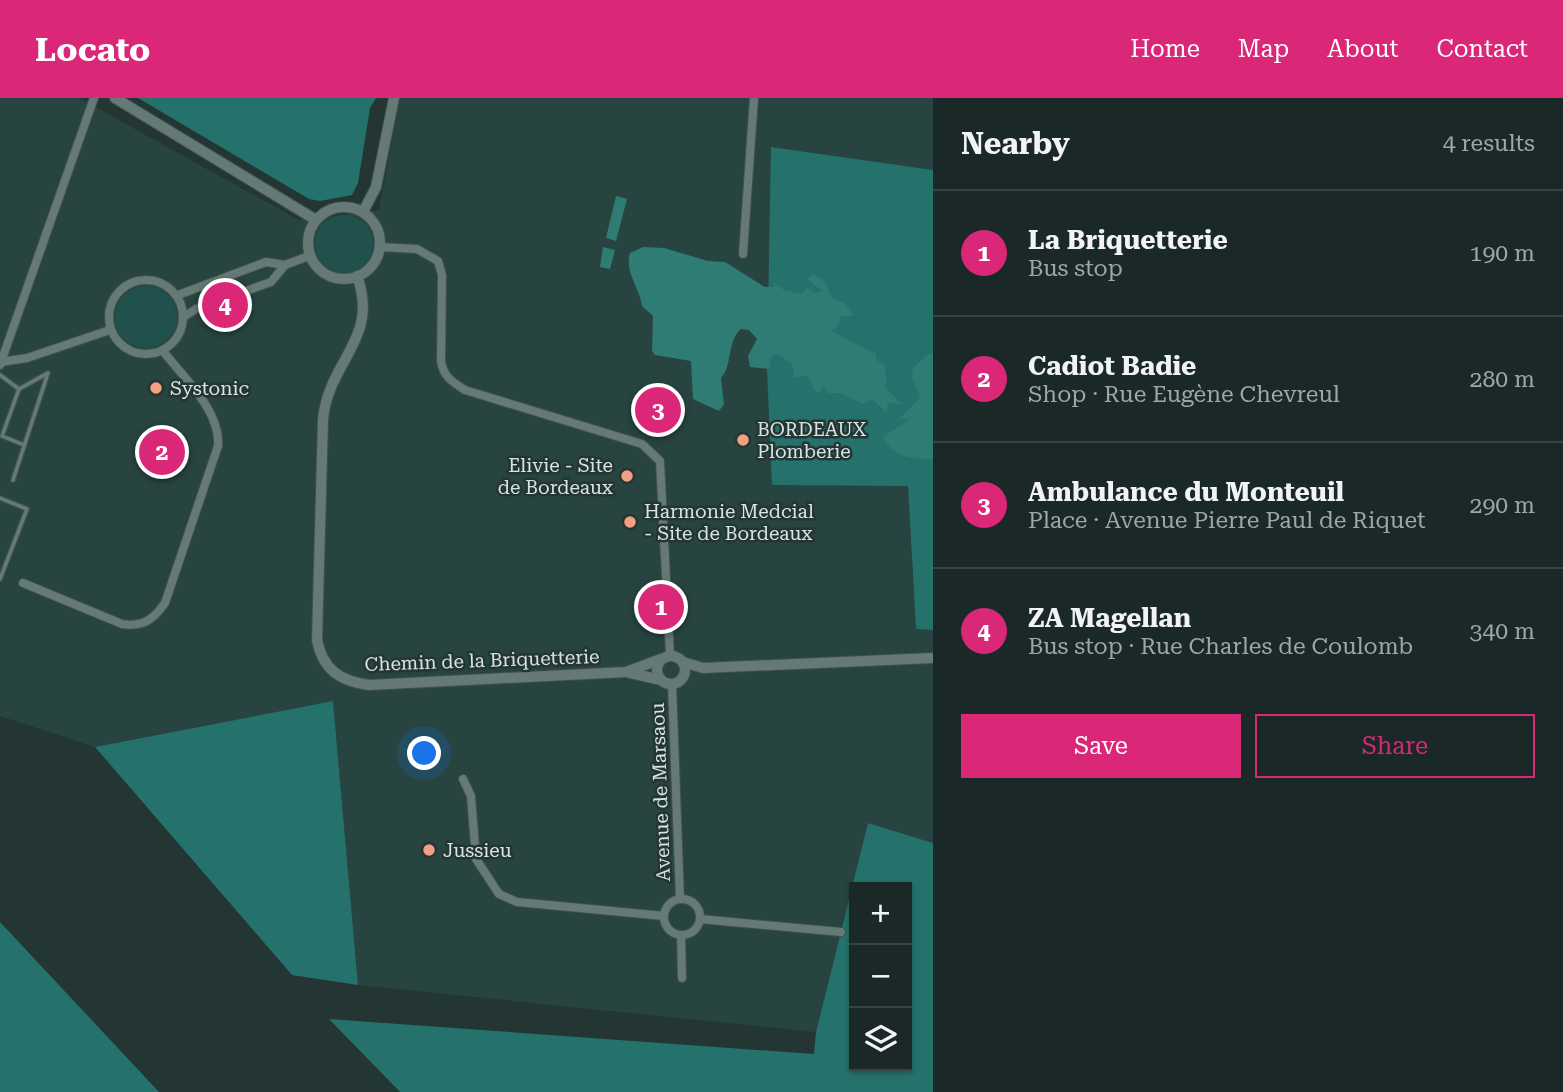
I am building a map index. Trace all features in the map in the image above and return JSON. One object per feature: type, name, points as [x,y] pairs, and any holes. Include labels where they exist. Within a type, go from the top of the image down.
[{"type":"street","points":[[1,363],[94,98]]},
{"type":"street","points":[[115,98],[316,220]]},
{"type":"street","points":[[363,212],[376,187],[394,98]]},
{"type":"street","points":[[743,254],[754,98]]},
{"type":"street","points":[[346,207],[363,212],[374,223],[380,247],[368,271],[351,280],[334,279],[319,270],[309,256],[308,237],[316,220],[329,210],[346,207]]},
{"type":"street","points":[[380,247],[417,249],[438,261],[442,275],[441,361],[442,369],[453,383],[465,390],[642,444],[660,461],[665,657],[657,672],[661,680]]},
{"type":"street","points":[[185,316],[271,282],[285,265],[309,256]]},
{"type":"street","points":[[178,295],[267,262],[285,265]]},
{"type":"street","name":"Chemin de la Briquetterie","points":[[357,276],[364,295],[364,316],[356,338],[328,391],[323,419],[317,640],[325,664],[342,679],[369,685],[626,672],[672,684]]},
{"type":"street","points":[[151,279],[169,286],[178,295],[185,316],[176,339],[163,351],[144,355],[126,349],[110,330],[109,309],[118,293],[132,281],[151,279]]},
{"type":"street","points":[[1,363],[27,358],[110,330]]},
{"type":"street","points":[[23,583],[122,624],[136,626],[146,623],[164,603],[218,446],[219,436],[212,416],[163,351]]},
{"type":"street","points":[[665,657],[703,668],[933,658]]},
{"type":"street","name":"Chemin de la Briquetterie","points":[[626,672],[665,657]]},
{"type":"street","points":[[682,679],[685,670],[683,662]]},
{"type":"street","points":[[672,684],[703,668]]},
{"type":"street","name":"Avenue de Marsaou","points":[[672,684],[680,899]]},
{"type":"street","points":[[463,779],[471,796],[474,852],[499,894],[517,902],[664,916]]},
{"type":"street","points":[[680,899],[695,904],[700,919],[696,929],[681,935],[671,931],[664,916],[669,904],[680,899]]},
{"type":"street","points":[[700,919],[841,932]]},
{"type":"street","points":[[681,935],[682,978]]},
{"type":"lane","points":[[13,480],[48,373],[19,389],[2,436],[24,445]]},
{"type":"lane","points":[[0,375],[19,389]]},
{"type":"lane","points":[[0,498],[27,509],[0,579]]},
{"type":"shaded area","points":[[0,98],[79,98],[299,220],[379,210],[400,98],[933,98],[933,170],[771,147],[908,485],[916,629],[933,630],[933,843],[868,823],[853,882],[849,882],[849,899],[816,1032],[358,985],[333,701],[95,747],[0,716]]},
{"type":"shaded area","points":[[138,98],[376,98],[370,108],[358,183],[352,195],[320,201],[309,199]]},
{"type":"shaded area","points":[[771,147],[933,170],[933,630],[916,629],[908,486],[772,485],[767,368]]},
{"type":"shaded area","points":[[616,196],[627,199],[616,241],[606,238]]},
{"type":"shaded area","points":[[344,215],[355,217],[368,228],[373,244],[371,255],[360,268],[344,273],[333,271],[320,260],[315,244],[317,233],[328,220]]},
{"type":"shaded area","points":[[603,247],[615,250],[610,269],[600,267]]},
{"type":"shaded area","points":[[643,247],[664,248],[708,261],[725,262],[765,287],[774,287],[775,283],[784,290],[801,294],[807,288],[815,293],[823,291],[807,279],[812,274],[821,278],[832,298],[845,303],[854,316],[841,316],[838,326],[831,331],[876,354],[876,360],[884,364],[887,380],[884,387],[904,405],[888,402],[887,413],[872,399],[863,404],[840,393],[828,393],[824,387],[821,388],[820,394],[813,389],[808,375],[795,378],[792,364],[777,354],[772,355],[769,369],[750,367],[748,356],[757,339],[749,330],[741,329],[734,339],[725,373],[721,378],[724,404],[719,411],[693,399],[691,361],[655,355],[652,351],[653,316],[642,306],[629,267],[630,253]]},
{"type":"shaded area","points":[[140,286],[152,286],[168,295],[175,305],[175,329],[168,339],[152,348],[140,348],[129,343],[120,334],[115,323],[115,311],[120,300],[129,291]]},
{"type":"shaded area","points":[[930,353],[933,354],[933,459],[904,456],[892,449],[883,437],[909,420],[900,418],[920,398],[912,378],[913,368]]},
{"type":"shaded area","points":[[333,701],[358,985],[292,975],[95,747]]},
{"type":"shaded area","points":[[868,823],[933,843],[933,1092],[400,1092],[329,1019],[814,1054],[816,1032],[849,899],[849,1071],[912,1071],[912,882],[853,882]]},
{"type":"shaded area","points":[[0,922],[159,1092],[0,1092]]},
{"type":"place","name":"ZA Magellan","points":[[225,305]]},
{"type":"place","name":"Systonic","points":[[156,388]]},
{"type":"place","name":"Ambulance du Monteuil","points":[[658,410]]},
{"type":"place","name":"BORDEAUX Plomberie","points":[[743,440]]},
{"type":"place","name":"Cadiot Badie","points":[[162,452]]},
{"type":"place","name":"Elivie - Site de Bordeaux","points":[[627,476]]},
{"type":"place","name":"Harmonie Medcial - Site de Bordeaux","points":[[630,522]]},
{"type":"place","name":"La Briquetterie","points":[[661,607]]},
{"type":"place","name":"Jussieu","points":[[429,850]]}]
